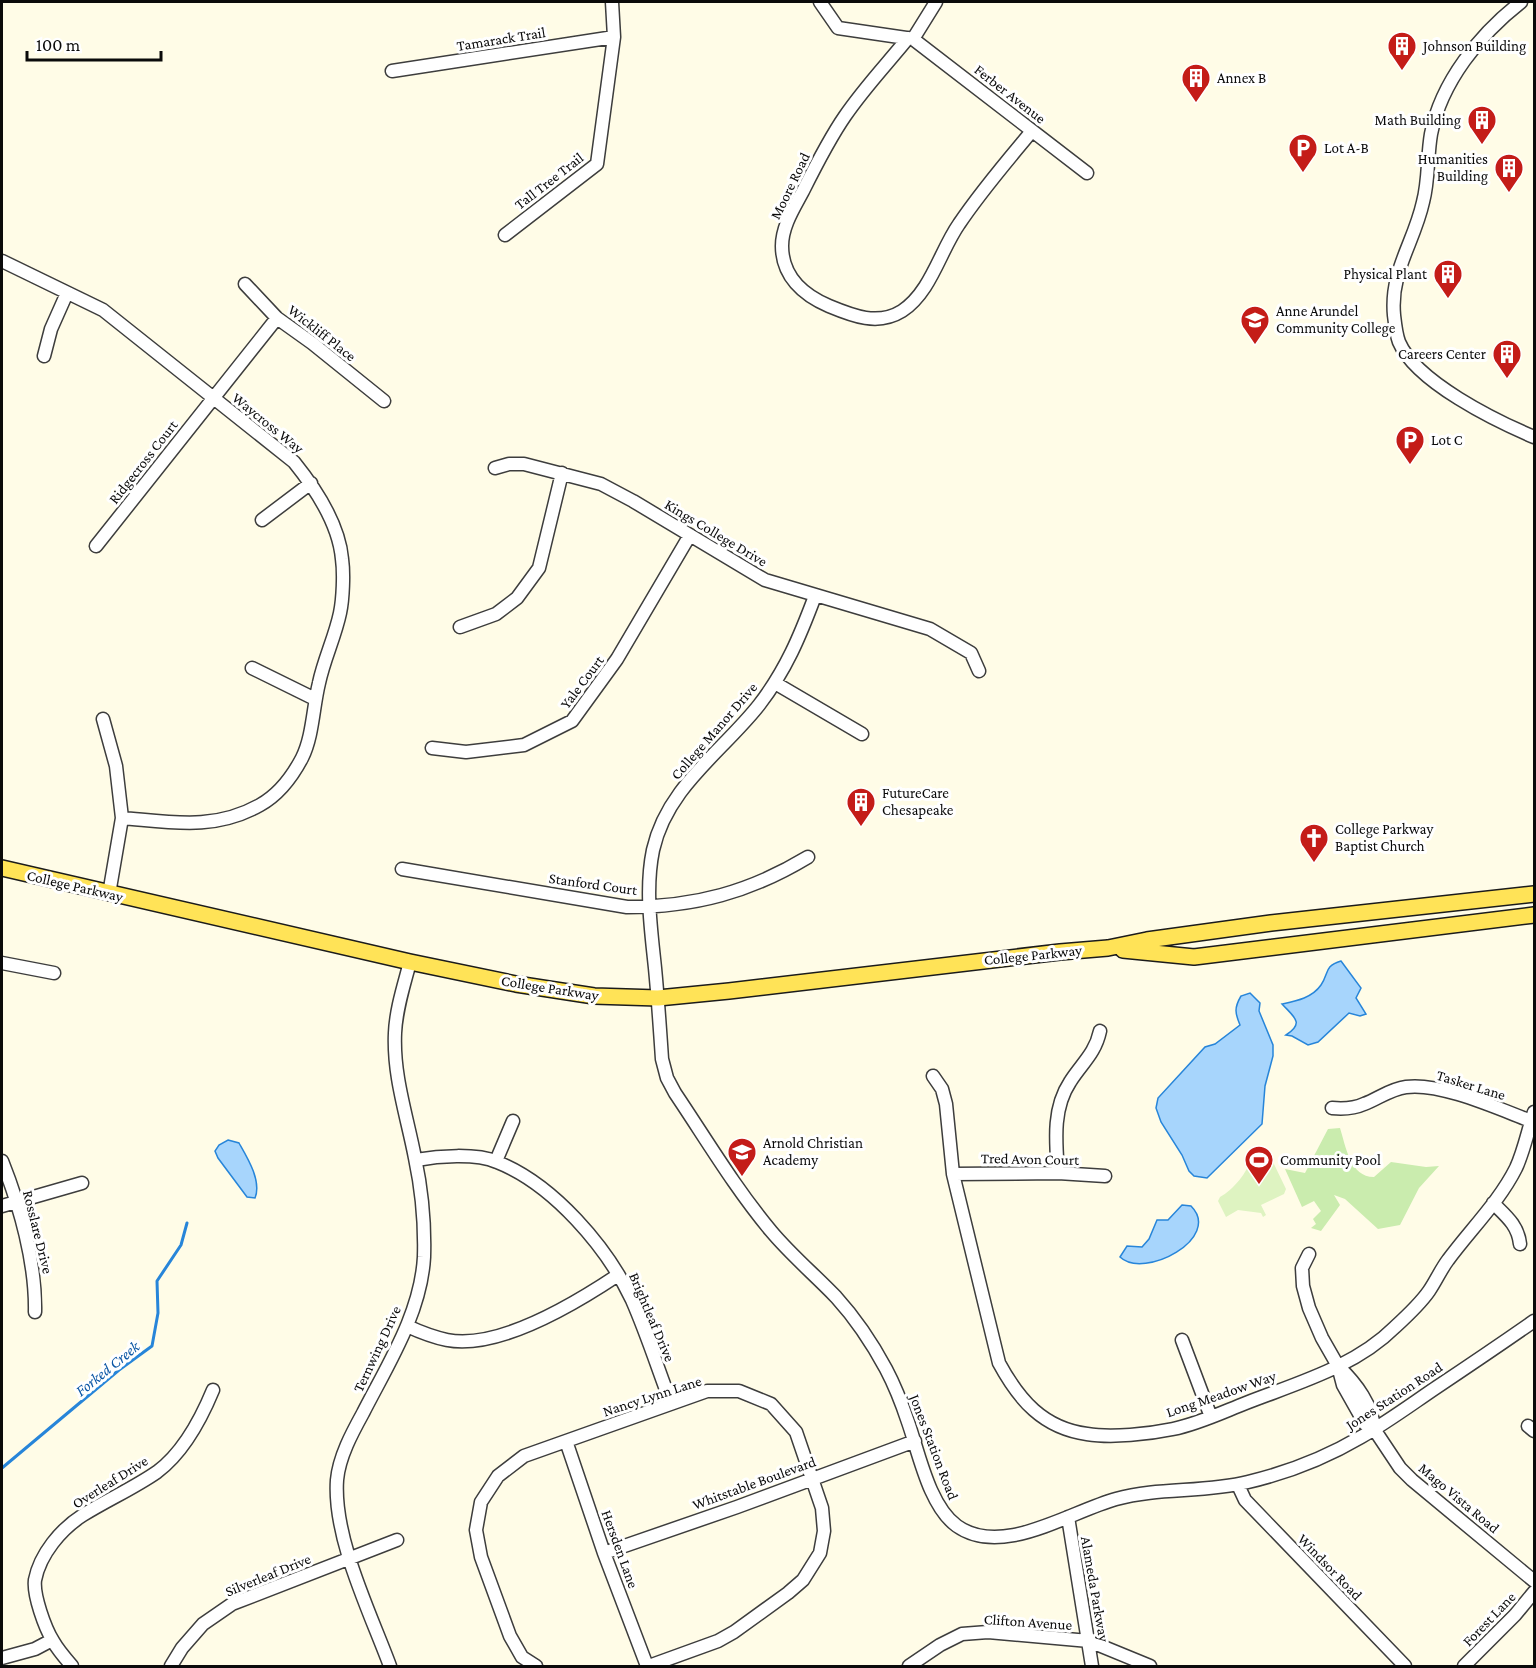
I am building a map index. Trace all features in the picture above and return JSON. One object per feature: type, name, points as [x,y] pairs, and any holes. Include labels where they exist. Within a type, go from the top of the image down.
[{"type":"main road","name":"College Parkway","points":[[2,868],[410,962],[516,984],[594,996],[658,998],[1108,948],[1148,940],[1271,923],[1534,894]]},
{"type":"main road","name":"College Parkway","points":[[1108,948],[1194,957],[1534,915]]},
{"type":"main road","points":[[1271,923],[1278,934],[1288,938],[1335,940]]},
{"type":"main road","points":[[1194,957],[1251,944],[1266,935],[1271,923]]},
{"type":"street","name":"Tall Tree Trail","points":[[505,235],[597,164],[614,37],[612,2]]},
{"type":"street","points":[[820,2],[838,28],[911,38]]},
{"type":"street","name":"Moore Road","points":[[936,2],[911,38],[845,115],[827,144],[786,224],[782,246],[787,270],[794,282],[810,297],[851,315],[867,319],[885,318],[901,312],[919,296],[957,227],[981,193],[1032,131]]},
{"type":"street","points":[[1521,2],[1498,20],[1459,70],[1443,97],[1431,135],[1423,203],[1397,273],[1393,300],[1399,343],[1414,364],[1435,383],[1506,425],[1534,437]]},
{"type":"street","name":"Tamarack Trail","points":[[392,71],[614,37]]},
{"type":"street","name":"Ferber Avenue","points":[[911,38],[1086,173]]},
{"type":"street","name":"Waycross Way","points":[[2,261],[102,310],[294,462],[311,483],[330,517],[342,558],[340,613],[323,663],[308,742],[294,772],[277,792],[261,805],[234,817],[192,824],[122,818]]},
{"type":"street","name":"Wickliff Place","points":[[245,284],[277,318],[384,401]]},
{"type":"street","points":[[44,356],[51,329],[67,293]]},
{"type":"street","name":"Ridgecross Court","points":[[96,546],[277,318]]},
{"type":"street","name":"Kings College Drive","points":[[495,468],[509,464],[524,464],[601,484],[765,580],[930,629],[971,653],[979,671]]},
{"type":"street","points":[[460,627],[496,614],[517,598],[539,568],[562,473]]},
{"type":"street","points":[[262,520],[311,483]]},
{"type":"street","name":"Yale Court","points":[[432,748],[466,752],[524,745],[572,721],[617,659],[690,535]]},
{"type":"street","name":"College Manor Drive","points":[[658,998],[649,907],[654,848],[668,811],[690,778],[742,724],[775,682],[797,644],[815,596]]},
{"type":"street","points":[[252,668],[315,699]]},
{"type":"street","points":[[775,682],[862,734]]},
{"type":"street","points":[[103,719],[116,766],[122,818],[109,894]]},
{"type":"street","name":"Stanford Court","points":[[402,869],[627,906],[649,907],[677,905],[728,895],[782,873],[808,857]]},
{"type":"street","name":"Ternwing Drive","points":[[390,1666],[350,1559],[337,1508],[337,1478],[348,1441],[407,1326],[416,1301],[423,1264],[425,1225],[416,1160],[397,1075],[395,1050],[398,1009],[410,962]]},
{"type":"street","points":[[2,963],[54,973]]},
{"type":"street","name":"Jones Station Road","points":[[658,998],[662,1059],[667,1078],[675,1093],[731,1177],[770,1230],[838,1299],[872,1343],[892,1380],[928,1482],[944,1514],[965,1532],[977,1536],[1001,1538],[1068,1517],[1115,1499],[1139,1494],[1215,1489],[1271,1476],[1345,1446],[1374,1429],[1534,1321]]},
{"type":"street","points":[[1058,1173],[1055,1135],[1058,1111],[1069,1084],[1096,1047],[1100,1031]]},
{"type":"street","name":"Long Meadow Way","points":[[933,1076],[942,1089],[946,1104],[953,1174],[999,1363],[1025,1403],[1043,1418],[1063,1428],[1087,1434],[1116,1435],[1174,1429],[1211,1417],[1338,1366],[1370,1349],[1395,1328],[1429,1292],[1447,1261],[1493,1203],[1516,1168],[1533,1116]]},
{"type":"street","name":"Tasker Lane","points":[[1332,1108],[1347,1109],[1364,1104],[1382,1094],[1407,1087],[1425,1087],[1444,1090],[1533,1116]]},
{"type":"street","points":[[496,1161],[513,1121]]},
{"type":"street","name":"Brightleaf Drive","points":[[416,1160],[439,1156],[460,1156],[496,1161],[532,1181],[554,1198],[595,1242],[618,1275],[646,1335],[671,1403]]},
{"type":"street","name":"Rosslare Drive","points":[[2,1161],[16,1202],[29,1253],[36,1289],[35,1312]]},
{"type":"street","name":"Tred Avon Court","points":[[953,1174],[1058,1173],[1106,1176]]},
{"type":"street","points":[[2,1206],[82,1183]]},
{"type":"street","points":[[1493,1203],[1515,1225],[1520,1244]]},
{"type":"street","name":"Mago Vista Road","points":[[1309,1254],[1302,1268],[1303,1286],[1318,1328],[1338,1366],[1354,1381],[1374,1418],[1374,1429],[1400,1468],[1534,1581]]},
{"type":"street","points":[[407,1326],[425,1334],[449,1340],[480,1340],[545,1319],[580,1301],[618,1275]]},
{"type":"street","points":[[1182,1340],[1211,1417]]},
{"type":"street","name":"Overleaf Drive","points":[[72,1666],[52,1640],[39,1605],[35,1582],[42,1559],[57,1538],[80,1517],[158,1471],[178,1452],[194,1430],[213,1390]]},
{"type":"street","name":"Nancy Lynn Lane","points":[[536,1666],[522,1657],[510,1636],[481,1557],[476,1530],[481,1502],[498,1476],[524,1456],[671,1403],[707,1391],[739,1391],[771,1404],[796,1432],[822,1508],[824,1531],[820,1553],[803,1580],[734,1632],[718,1641],[648,1666]]},
{"type":"street","name":"Hersden Lane","points":[[566,1441],[604,1553],[648,1666]]},
{"type":"street","name":"Whitstable Boulevard","points":[[604,1553],[915,1441]]},
{"type":"street","name":"Windsor Road","points":[[1238,1485],[1245,1500],[1405,1666]]},
{"type":"street","name":"Alameda Parkway","points":[[1068,1517],[1092,1666]]},
{"type":"street","name":"Silverleaf Drive","points":[[171,1666],[182,1648],[204,1624],[232,1604],[397,1540]]},
{"type":"street","name":"Forest Lane","points":[[1464,1666],[1502,1629],[1534,1592]]},
{"type":"street","name":"Clifton Avenue","points":[[909,1666],[940,1645],[962,1634],[988,1632],[1089,1641],[1150,1666]]},
{"type":"street","points":[[2,1658],[35,1649],[52,1640]]},
{"type":"green space","points":[[1340,1128],[1350,1160],[1359,1172],[1366,1176],[1374,1177],[1391,1162],[1426,1167],[1439,1166],[1419,1188],[1400,1225],[1378,1229],[1345,1199],[1334,1195],[1340,1205],[1321,1231],[1311,1228],[1316,1224],[1313,1219],[1321,1211],[1314,1201],[1302,1207],[1285,1169],[1305,1173],[1328,1129]]},
{"type":"green space","name":"Community Pool","points":[[1261,1153],[1272,1160],[1286,1189],[1284,1194],[1261,1205],[1266,1215],[1263,1217],[1261,1213],[1238,1210],[1226,1217],[1218,1201],[1220,1197],[1239,1180],[1251,1158]]},
{"type":"water","points":[[1341,961],[1361,988],[1356,998],[1366,1014],[1360,1016],[1349,1013],[1318,1042],[1308,1045],[1286,1035],[1295,1027],[1296,1020],[1282,1004],[1313,993],[1321,985],[1329,968]]},
{"type":"water","points":[[1250,993],[1260,1003],[1259,1011],[1273,1045],[1273,1056],[1265,1086],[1262,1124],[1207,1178],[1194,1176],[1161,1122],[1156,1108],[1158,1098],[1205,1047],[1215,1044],[1240,1025],[1236,1007],[1241,996]]},
{"type":"water","points":[[228,1140],[239,1143],[249,1162],[257,1184],[255,1198],[247,1197],[218,1158],[215,1151],[219,1145]]},
{"type":"water","points":[[1182,1205],[1191,1206],[1198,1218],[1197,1231],[1189,1242],[1176,1252],[1146,1263],[1131,1263],[1120,1257],[1127,1246],[1142,1247],[1149,1239],[1157,1220],[1168,1220]]},
{"type":"waterway","name":"Forked Creek","points":[[2,1468],[119,1370],[152,1346],[158,1313],[157,1281],[181,1245],[187,1223]]},
{"type":"place","name":"Johnson Building","points":[[1402,72]]},
{"type":"place","name":"Annex B","points":[[1196,104]]},
{"type":"place","name":"Math Building","points":[[1482,146]]},
{"type":"place","name":"Lot A-B","points":[[1303,174]]},
{"type":"place","name":"Humanities Building","points":[[1509,194]]},
{"type":"place","name":"Physical Plant","points":[[1448,300]]},
{"type":"place","name":"Anne Arundel Community College","points":[[1255,346]]},
{"type":"place","name":"Careers Center","points":[[1507,380]]},
{"type":"place","name":"Lot C","points":[[1410,466]]},
{"type":"place","name":"FutureCare Chesapeake","points":[[861,828]]},
{"type":"place","name":"College Parkway Baptist Church","points":[[1314,864]]},
{"type":"place","name":"Arnold Christian Academy","points":[[742,1178]]},
{"type":"place","name":"Community Pool","points":[[1259,1186]]}]
